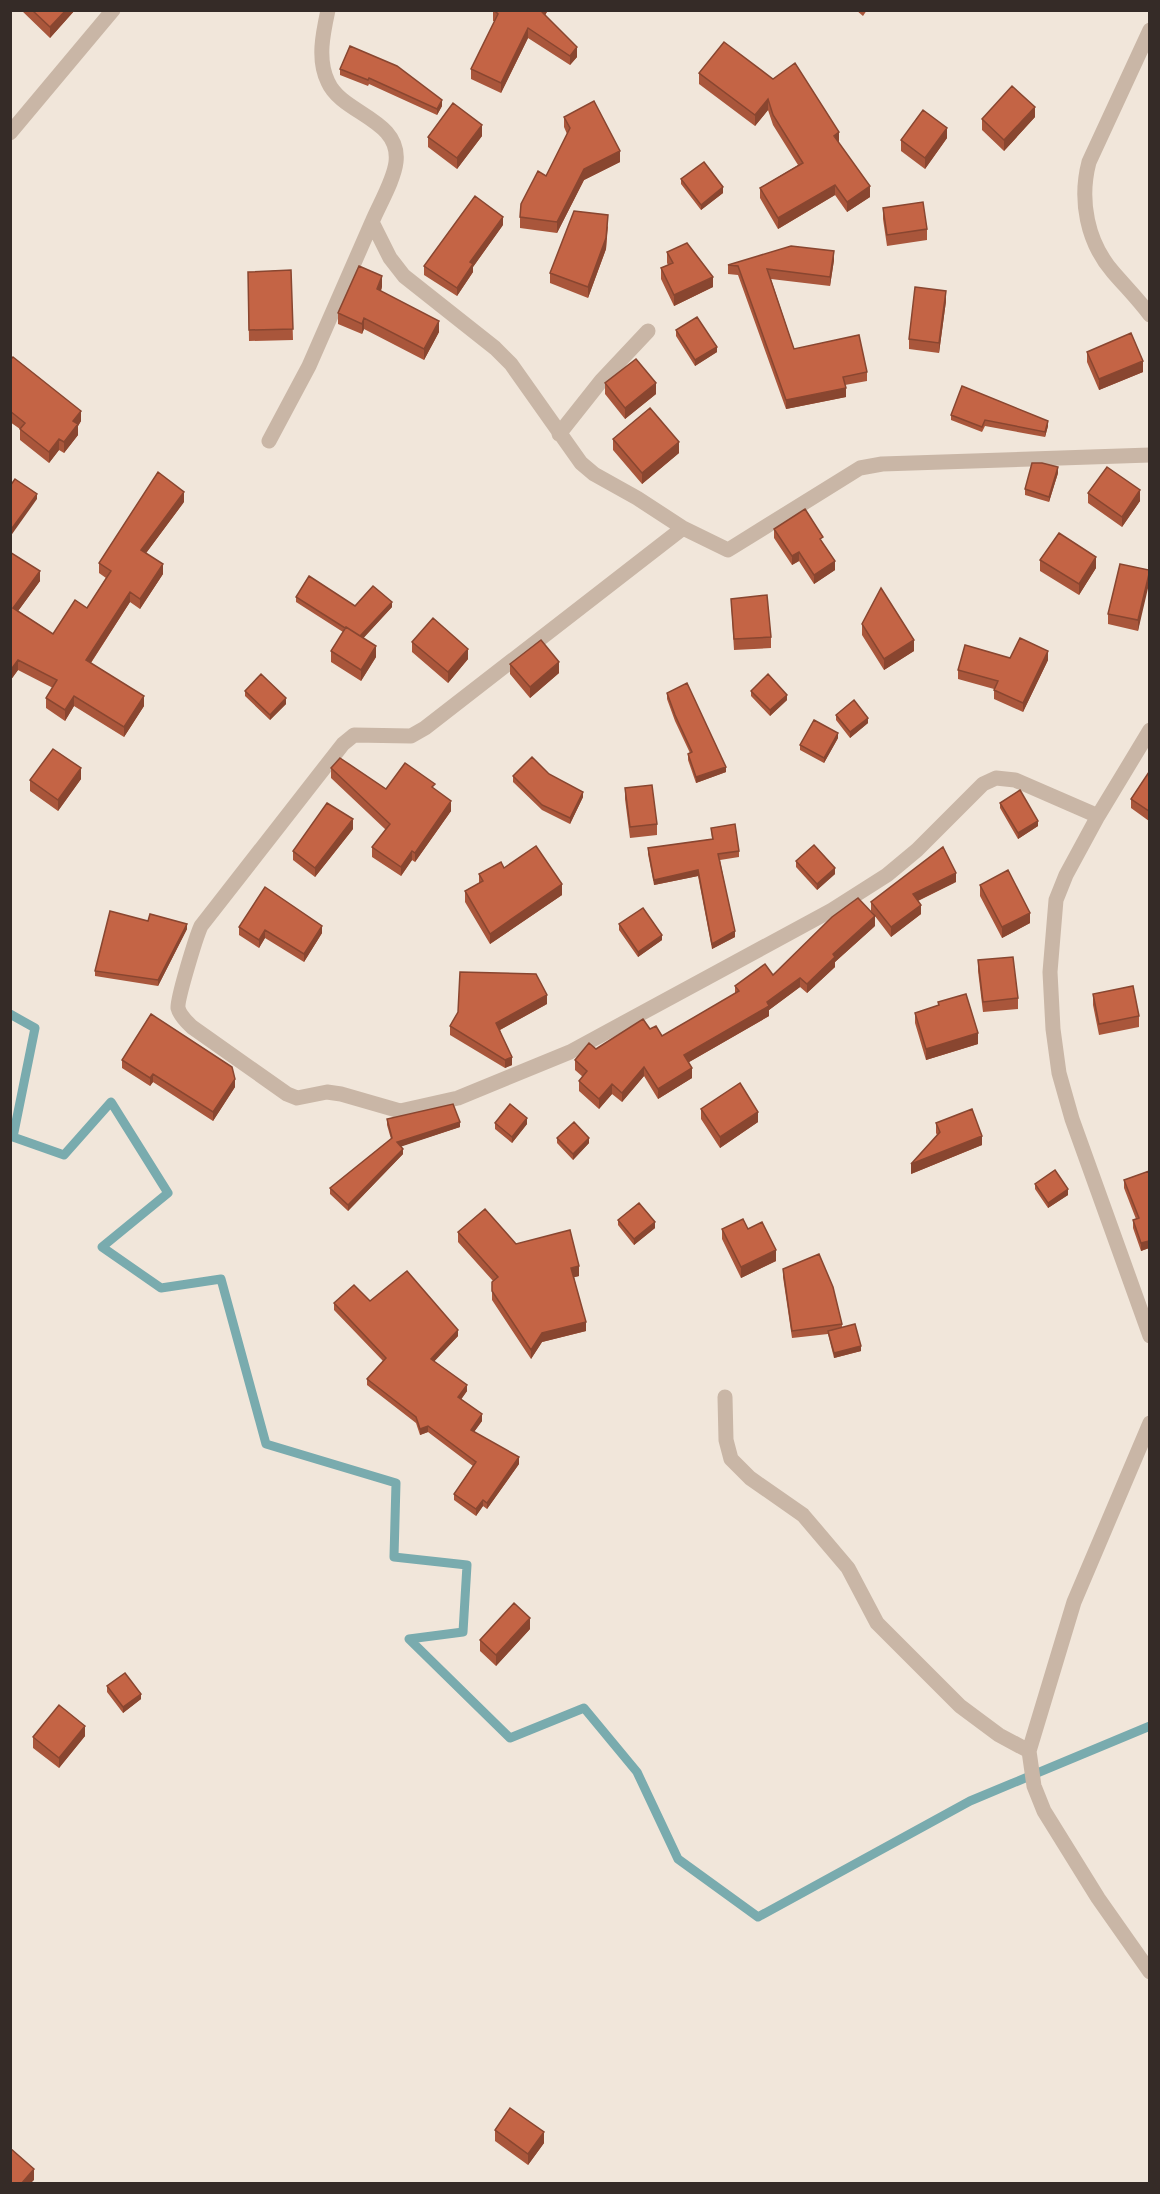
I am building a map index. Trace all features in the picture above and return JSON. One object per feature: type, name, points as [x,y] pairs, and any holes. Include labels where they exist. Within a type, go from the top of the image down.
[{"type":"street","points":[[10,133],[113,10]]},
{"type":"street","points":[[269,441],[309,366],[396,162],[394,148],[380,125],[341,99],[328,85],[322,67],[323,31],[328,10]]},
{"type":"street","points":[[1149,30],[1089,162],[1084,196],[1086,216],[1099,254],[1149,315]]},
{"type":"street","points":[[372,222],[390,258],[404,276],[495,348],[511,364],[581,464],[683,528],[728,550],[860,468],[882,464],[1149,456]]},
{"type":"street","points":[[559,434],[601,381],[648,331]]},
{"type":"street","points":[[683,528],[425,728],[411,736],[354,735],[343,744],[201,926],[195,939],[178,1007],[183,1018],[192,1027],[287,1094],[297,1098],[327,1092],[341,1094],[400,1111],[469,1094],[570,1052],[832,910],[903,863],[982,784],[996,778],[1016,780],[1098,816]]},
{"type":"street","points":[[1149,730],[1066,875],[1056,900],[1050,972],[1053,1029],[1059,1073],[1072,1119],[1149,1336]]},
{"type":"street","points":[[725,1397],[726,1440],[731,1459],[750,1478],[803,1515],[848,1568],[877,1623],[960,1706],[989,1729],[1029,1750]]},
{"type":"street","points":[[1149,1423],[1074,1602],[1029,1750],[1034,1786],[1044,1811],[1098,1898],[1149,1972]]},
{"type":"building","points":[[32,10],[66,10],[50,27]]},
{"type":"building","points":[[494,10],[542,10],[577,47],[570,56],[528,28],[501,83],[471,69],[498,14]]},
{"type":"building","points":[[724,42],[773,79],[795,63],[839,132],[834,136],[870,186],[847,202],[835,185],[778,218],[760,188],[803,163],[773,115],[768,99],[755,115],[699,73]]},
{"type":"building","points":[[350,46],[397,66],[442,100],[437,109],[369,78],[368,80],[340,69]]},
{"type":"building","points":[[1012,86],[1035,107],[1004,140],[982,119]]},
{"type":"building","points":[[594,101],[620,151],[584,169],[557,222],[520,217],[521,204],[538,171],[546,176],[570,128],[564,117]]},
{"type":"building","points":[[453,103],[482,125],[457,158],[428,137]]},
{"type":"building","points":[[923,110],[947,128],[925,158],[901,140]]},
{"type":"building","points":[[704,162],[723,187],[701,205],[681,179]]},
{"type":"building","points":[[475,196],[503,217],[470,262],[473,264],[457,288],[424,266]]},
{"type":"building","points":[[923,202],[927,229],[887,235],[883,208]]},
{"type":"building","points":[[574,211],[608,215],[606,238],[588,287],[550,273]]},
{"type":"building","points":[[687,243],[713,277],[674,295],[661,268],[673,263],[667,252]]},
{"type":"building","points":[[791,246],[834,251],[830,277],[767,269],[794,349],[859,335],[867,372],[843,377],[846,388],[786,400],[738,266],[728,265]]},
{"type":"building","points":[[359,266],[382,276],[377,289],[439,321],[424,349],[364,318],[362,324],[338,313]]},
{"type":"building","points":[[291,270],[293,329],[249,330],[248,272]]},
{"type":"building","points":[[915,287],[946,291],[939,343],[909,339]]},
{"type":"building","points":[[697,317],[717,347],[695,360],[676,330]]},
{"type":"building","points":[[1131,333],[1143,361],[1099,379],[1087,352]]},
{"type":"building","points":[[13,357],[81,411],[73,421],[78,424],[64,442],[59,439],[49,452],[20,429],[25,423],[10,411],[10,360]]},
{"type":"building","points":[[636,359],[656,383],[625,408],[605,383]]},
{"type":"building","points":[[962,386],[1048,421],[1045,432],[985,420],[982,427],[951,415]]},
{"type":"building","points":[[650,408],[679,442],[642,473],[613,439]]},
{"type":"building","points":[[1032,463],[1058,467],[1049,497],[1025,489]]},
{"type":"building","points":[[1107,467],[1140,490],[1122,517],[1088,493]]},
{"type":"building","points":[[158,472],[184,492],[141,550],[163,564],[140,599],[130,592],[86,660],[144,696],[124,727],[74,696],[65,710],[46,698],[57,680],[18,660],[10,671],[10,552],[40,571],[13,608],[53,634],[75,600],[87,608],[111,571],[99,563]]},
{"type":"building","points":[[15,479],[37,494],[10,531],[10,486]]},
{"type":"building","points":[[805,509],[823,537],[820,539],[835,561],[814,575],[799,552],[792,556],[774,529]]},
{"type":"building","points":[[1059,533],[1096,557],[1079,584],[1040,560]]},
{"type":"building","points":[[1120,564],[1149,570],[1138,620],[1108,614]]},
{"type":"building","points":[[309,576],[355,606],[373,586],[392,602],[360,636],[296,597]]},
{"type":"building","points":[[881,588],[914,640],[884,659],[862,624]]},
{"type":"building","points":[[767,595],[771,637],[734,639],[731,599]]},
{"type":"building","points":[[433,618],[468,649],[448,672],[412,642]]},
{"type":"building","points":[[346,627],[376,646],[361,670],[331,651]]},
{"type":"building","points":[[1020,638],[1048,651],[1023,703],[994,690],[998,681],[958,670],[965,645],[1010,658]]},
{"type":"building","points":[[541,640],[559,662],[530,687],[510,664]]},
{"type":"building","points":[[261,674],[286,698],[270,715],[245,691]]},
{"type":"building","points":[[768,674],[787,695],[770,710],[751,691]]},
{"type":"building","points":[[687,683],[726,767],[696,777],[688,754],[692,752],[667,693]]},
{"type":"building","points":[[854,700],[868,718],[850,732],[836,715]]},
{"type":"building","points":[[814,720],[838,733],[824,758],[800,745]]},
{"type":"building","points":[[53,749],[81,768],[58,800],[30,780]]},
{"type":"building","points":[[532,757],[549,774],[583,792],[570,818],[542,805],[513,776]]},
{"type":"building","points":[[340,758],[386,789],[405,763],[435,784],[432,787],[451,801],[415,853],[412,851],[401,867],[372,847],[390,824],[331,768]]},
{"type":"building","points":[[1149,772],[1149,811],[1131,799]]},
{"type":"building","points":[[652,785],[657,824],[630,827],[625,788]]},
{"type":"building","points":[[1020,790],[1038,821],[1018,833],[1000,803]]},
{"type":"building","points":[[327,803],[353,819],[315,868],[293,851]]},
{"type":"building","points":[[735,824],[739,851],[718,854],[735,931],[712,944],[698,870],[654,880],[648,848],[713,839],[711,828]]},
{"type":"building","points":[[814,845],[835,868],[817,884],[796,861]]},
{"type":"building","points":[[536,846],[562,884],[490,934],[465,891],[483,881],[479,874],[501,862],[504,868]]},
{"type":"building","points":[[943,847],[956,873],[913,894],[921,905],[891,927],[871,902]]},
{"type":"building","points":[[1008,870],[1030,913],[1002,927],[980,885]]},
{"type":"building","points":[[265,887],[322,926],[304,954],[265,930],[259,940],[239,927]]},
{"type":"building","points":[[858,898],[875,916],[833,954],[835,957],[807,984],[800,978],[767,1002],[769,1006],[684,1055],[692,1068],[658,1089],[644,1067],[622,1093],[612,1084],[599,1099],[579,1081],[587,1071],[575,1060],[589,1043],[596,1049],[643,1019],[650,1029],[656,1026],[662,1036],[739,991],[735,986],[765,964],[773,975],[832,917]]},
{"type":"building","points":[[643,908],[662,935],[638,952],[619,924]]},
{"type":"building","points":[[110,911],[148,921],[150,914],[187,924],[158,980],[95,971]]},
{"type":"building","points":[[1013,957],[1018,998],[983,1002],[978,960]]},
{"type":"building","points":[[460,972],[536,974],[547,995],[496,1023],[512,1057],[505,1060],[450,1026],[458,1012]]},
{"type":"building","points":[[1133,986],[1139,1016],[1099,1024],[1093,994]]},
{"type":"building","points":[[966,994],[978,1033],[926,1049],[915,1013],[939,1005],[938,1002]]},
{"type":"building","points":[[151,1014],[232,1067],[235,1079],[213,1112],[153,1074],[150,1078],[122,1060]]},
{"type":"building","points":[[740,1083],[758,1112],[720,1137],[701,1109]]},
{"type":"building","points":[[453,1104],[460,1122],[397,1142],[403,1149],[348,1205],[330,1188],[392,1138],[387,1119]]},
{"type":"building","points":[[510,1104],[527,1118],[512,1137],[495,1123]]},
{"type":"building","points":[[972,1109],[982,1136],[911,1164],[940,1132],[936,1123]]},
{"type":"building","points":[[574,1122],[589,1138],[573,1154],[557,1138]]},
{"type":"building","points":[[1055,1170],[1068,1189],[1048,1203],[1035,1184]]},
{"type":"building","points":[[1149,1171],[1149,1241],[1141,1243],[1133,1220],[1139,1218],[1124,1180]]},
{"type":"building","points":[[639,1203],[655,1222],[634,1239],[618,1220]]},
{"type":"building","points":[[485,1209],[516,1244],[570,1230],[579,1266],[571,1268],[586,1322],[542,1333],[531,1350],[492,1291],[492,1282],[498,1277],[458,1232]]},
{"type":"building","points":[[743,1219],[748,1229],[762,1222],[776,1250],[741,1267],[722,1229]]},
{"type":"building","points":[[819,1254],[833,1287],[842,1324],[792,1331],[783,1269]]},
{"type":"building","points":[[407,1271],[458,1330],[431,1359],[467,1385],[458,1397],[482,1414],[471,1430],[519,1457],[487,1503],[483,1500],[476,1509],[454,1494],[476,1462],[428,1426],[420,1429],[416,1417],[367,1379],[386,1358],[334,1303],[354,1285],[370,1301]]},
{"type":"building","points":[[855,1324],[861,1346],[834,1353],[828,1331]]},
{"type":"building","points":[[514,1603],[530,1618],[496,1655],[480,1640]]},
{"type":"building","points":[[125,1673],[141,1694],[123,1707],[107,1686]]},
{"type":"building","points":[[59,1705],[85,1726],[59,1758],[33,1737]]},
{"type":"building","points":[[510,2108],[544,2132],[528,2154],[495,2130]]},
{"type":"building","points":[[10,2148],[34,2169],[21,2184],[10,2184]]},
{"type":"waterway","points":[[10,1014],[35,1028],[13,1137],[64,1155],[111,1102],[168,1193],[102,1247],[161,1288],[221,1279],[266,1444],[396,1483],[394,1557],[467,1565],[463,1632],[409,1639],[510,1738],[584,1708],[637,1772],[678,1859],[758,1917],[970,1801],[1150,1726]]}]
